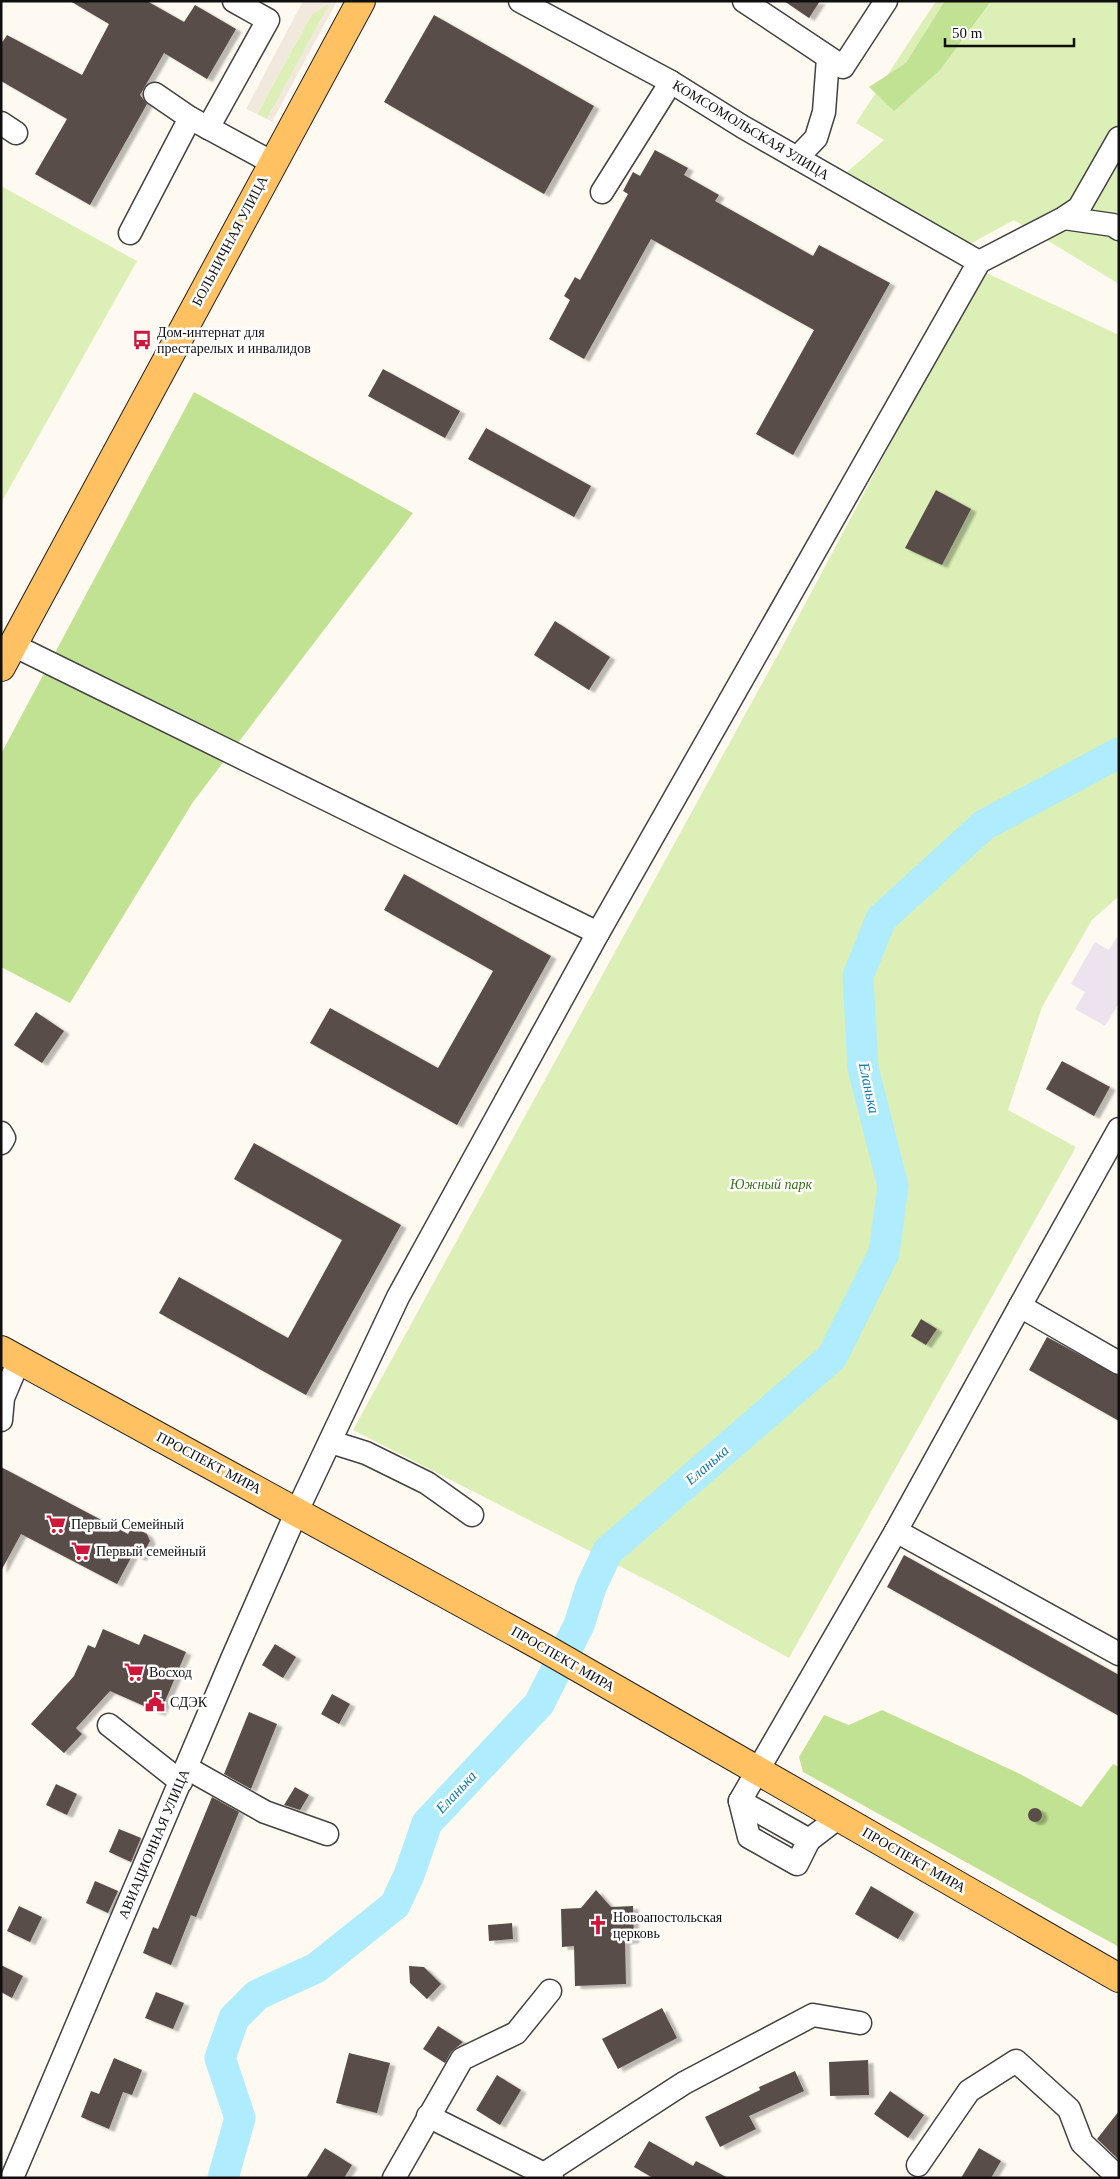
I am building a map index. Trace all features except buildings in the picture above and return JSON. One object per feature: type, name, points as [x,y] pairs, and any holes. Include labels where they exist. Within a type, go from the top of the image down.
[{"type":"main road","points":[[300,113],[318,57],[349,1]]},
{"type":"main road","name":"БОЛЬНИЧНАЯ УЛИЦА","points":[[7,656],[361,1]]},
{"type":"main road","name":"ПРОСПЕКТ МИРА","points":[[10,1355],[546,1648],[1119,1978]]},
{"type":"street","points":[[130,233],[199,123],[268,20],[234,1]]},
{"type":"street","name":"КОМСОМОЛЬСКАЯ УЛИЦА","points":[[520,1],[671,82],[797,158],[979,262]]},
{"type":"street","points":[[744,1],[842,67],[886,1]]},
{"type":"street","points":[[797,158],[816,138],[824,112],[828,58]]},
{"type":"street","points":[[602,192],[671,82]]},
{"type":"street","points":[[155,94],[199,123],[273,163]]},
{"type":"street","points":[[979,262],[1064,218],[1079,208],[1119,138]]},
{"type":"street","points":[[1064,218],[1113,226],[1119,229]]},
{"type":"street","name":"АВИАЦИОННАЯ УЛИЦА","points":[[12,2178],[230,1664],[298,1511],[398,1297],[598,933],[979,262]]},
{"type":"street","points":[[7,656],[598,933]]},
{"type":"street","points":[[838,1817],[809,1840],[797,1864],[750,1837],[740,1801],[756,1769],[896,1531],[1119,1129]]},
{"type":"street","points":[[1,1133],[4,1138],[1,1143]]},
{"type":"street","points":[[1020,1306],[1119,1363]]},
{"type":"street","points":[[1,1420],[10,1355]]},
{"type":"street","points":[[329,1446],[366,1453],[427,1483],[472,1516]]},
{"type":"street","points":[[896,1531],[1119,1654]]},
{"type":"street","points":[[109,1726],[184,1775],[265,1812],[327,1834]]},
{"type":"street","points":[[394,2178],[462,2059],[516,2033],[550,1991]]},
{"type":"street","points":[[428,2116],[548,2176],[684,2083],[813,2015],[860,2023]]},
{"type":"street","points":[[918,2165],[969,2091],[1016,2061],[1069,2109],[1082,2143],[1119,2178]]},
{"type":"shaded area","points":[[303,1],[337,1],[272,122],[267,119],[329,4],[312,14],[257,114],[246,109]]},
{"type":"shaded area","points":[[1119,934],[1119,1003],[1105,1026],[1075,1009],[1085,992],[1071,984],[1095,942],[1109,950]]},
{"type":"green space","points":[[936,1],[1119,1],[1119,284],[1014,220],[972,243],[963,241],[846,173],[884,140],[856,123]]},
{"type":"green space","points":[[945,1],[991,1],[940,70],[894,111],[869,87],[906,63]]},
{"type":"green space","points":[[327,4],[329,6],[267,119],[257,114],[312,14]]},
{"type":"green space","points":[[1,186],[137,261],[1,503]]},
{"type":"green space","name":"Южный парк","points":[[982,271],[1119,335],[1119,896],[1092,920],[1042,1007],[1008,1110],[1076,1147],[789,1658],[668,1591],[353,1430],[787,638]]},
{"type":"green space","points":[[194,392],[413,513],[193,802],[70,1003],[1,967],[1,754]]},
{"type":"green space","points":[[882,1710],[1020,1774],[1081,1807],[1113,1764],[1119,1767],[1119,1947],[803,1772],[799,1757],[824,1715],[849,1725]]},
{"type":"waterway","name":"Еланька","points":[[223,2178],[240,2118],[220,2058],[234,2018],[257,1995],[316,1968],[395,1905],[409,1875],[427,1823],[539,1704],[579,1625],[591,1587],[608,1551],[832,1357],[884,1253],[893,1186],[863,1068],[858,976],[881,919],[984,825],[1119,753]]},
{"type":"place","name":"Дом-интернат для престарелых и инвалидов","points":[[142,340]]},
{"type":"place","name":"Первый Семейный","points":[[56,1524]]},
{"type":"place","name":"Первый семейный","points":[[81,1551]]},
{"type":"place","name":"Восход","points":[[134,1672]]},
{"type":"place","name":"СДЭК","points":[[155,1702]]},
{"type":"place","name":"Новоапостольская церковь","points":[[598,1925]]}]
